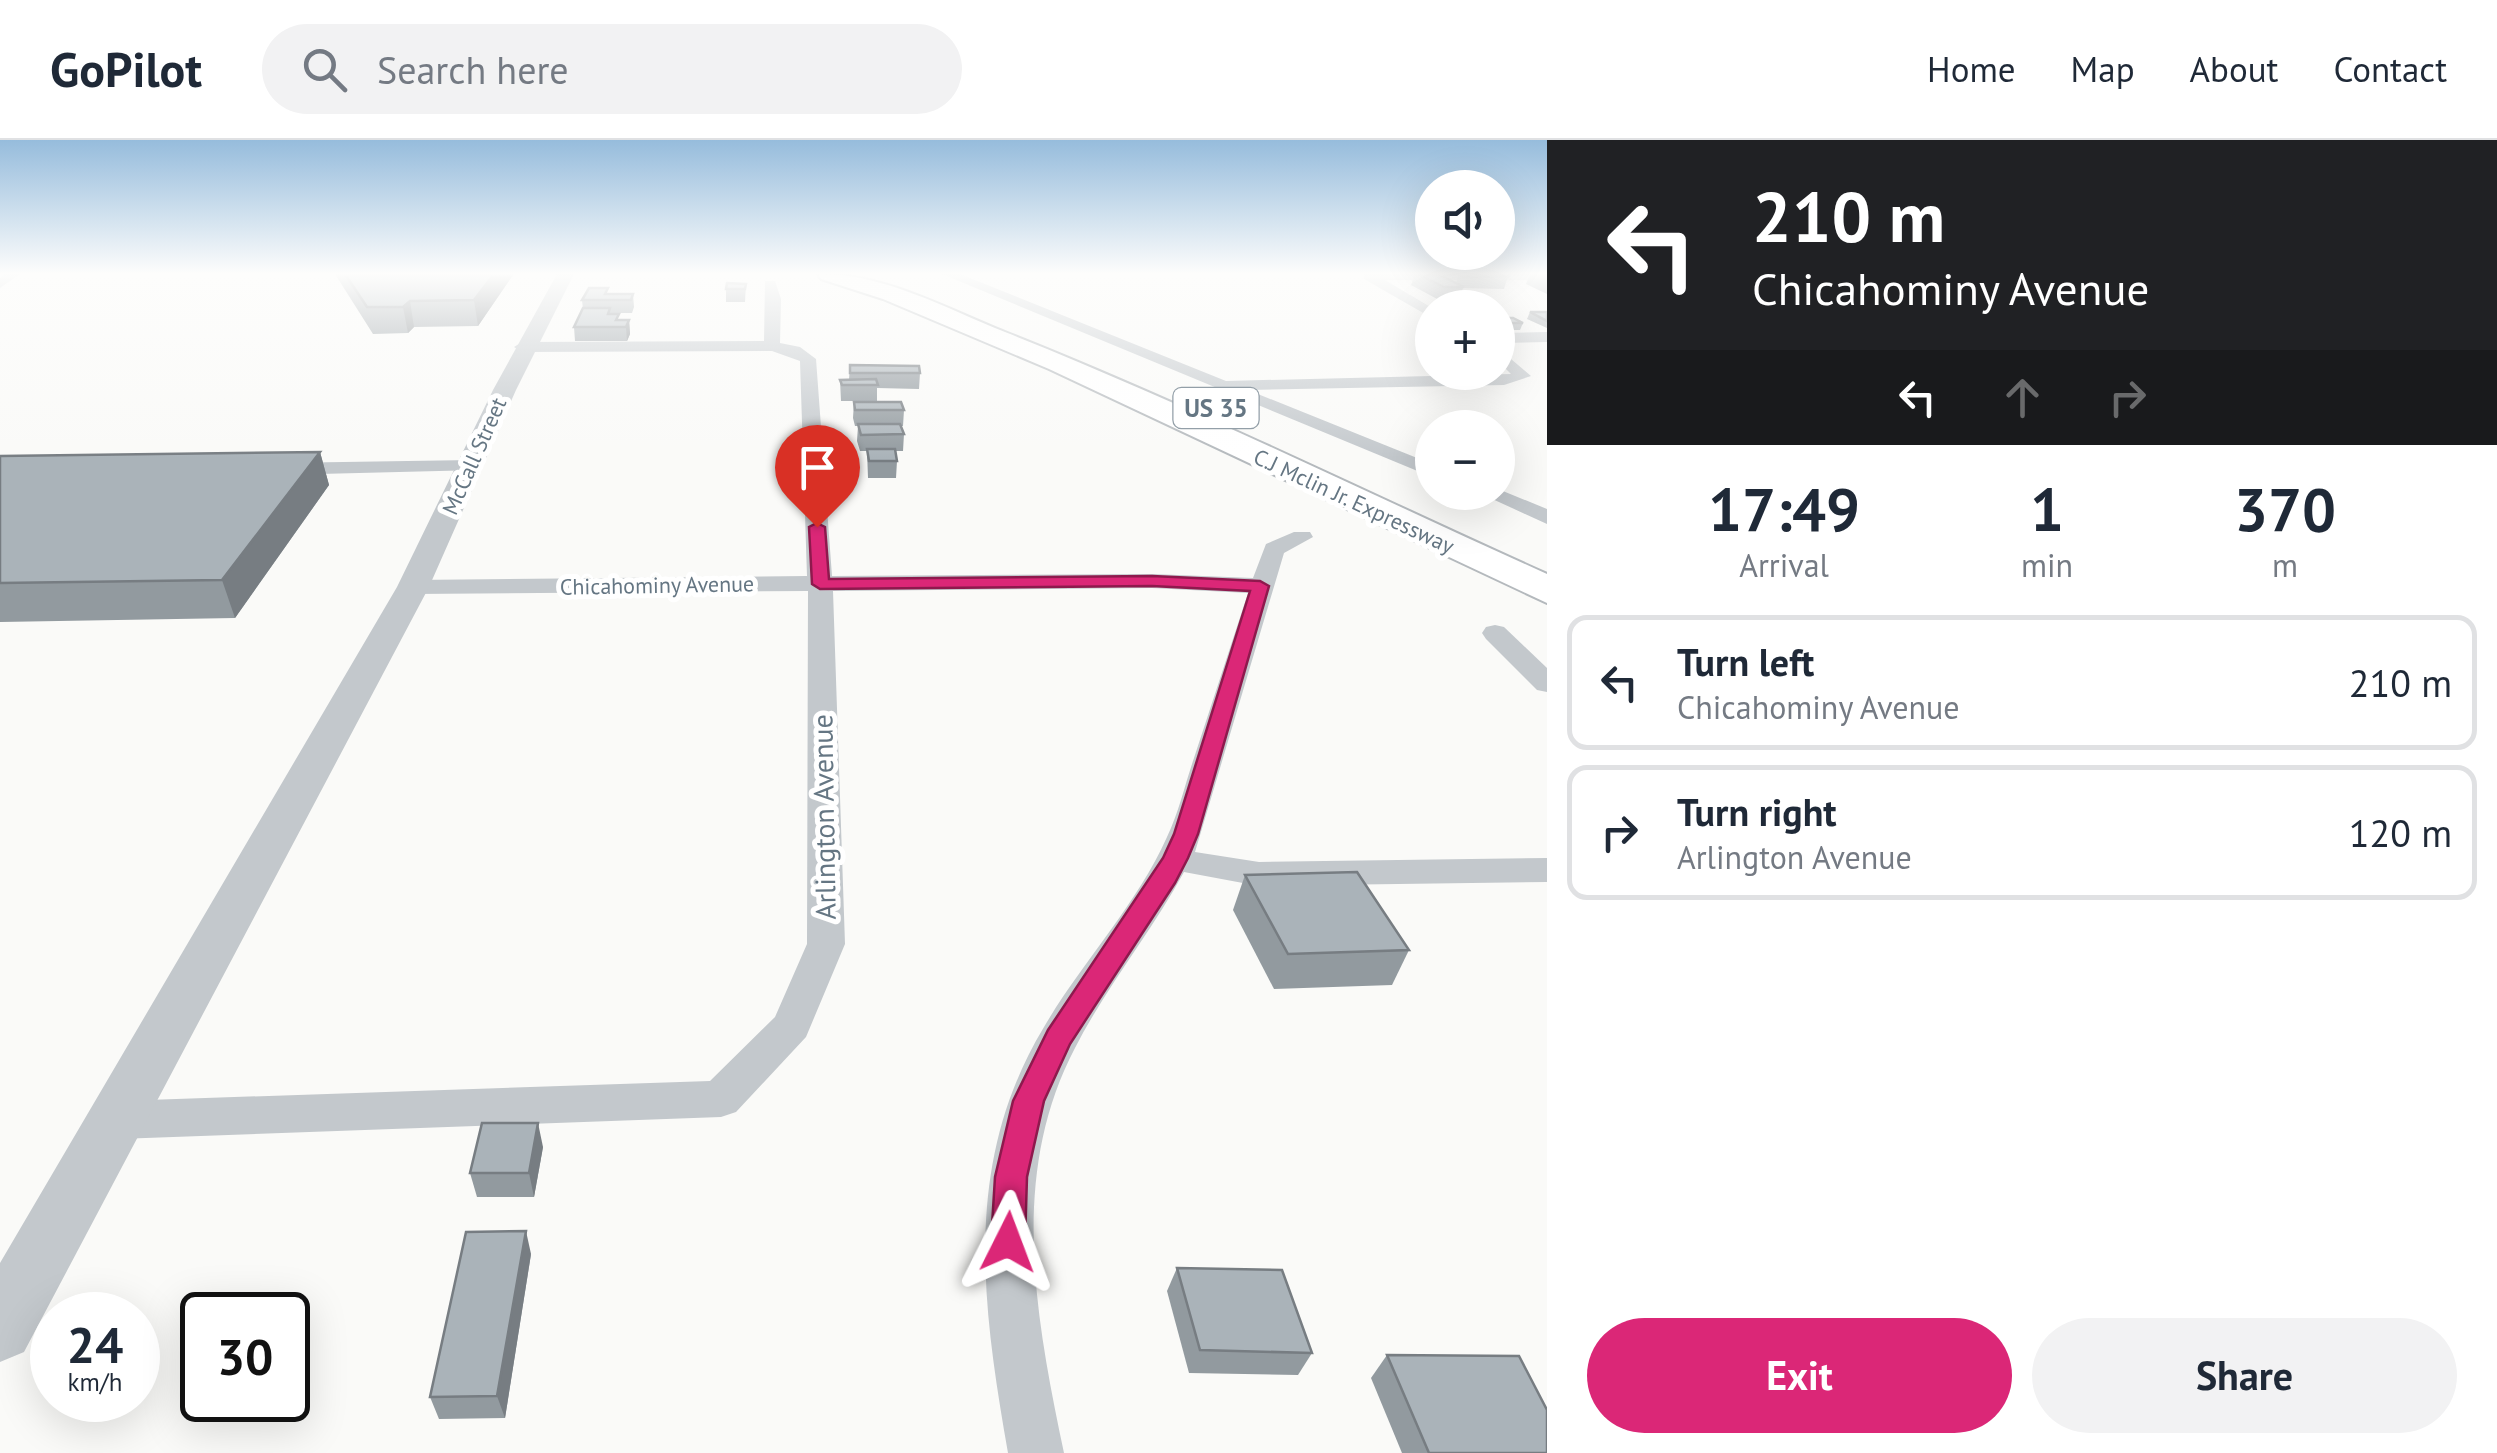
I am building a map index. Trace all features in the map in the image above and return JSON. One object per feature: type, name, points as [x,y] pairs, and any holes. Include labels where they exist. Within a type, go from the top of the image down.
[{"type":"highway","name":"C.J Mclin Jr. Expressway","points":[[990,335],[1547,590]]},
{"type":"highway","name":"US 35","points":[[1045,335],[1415,494]]},
{"type":"highway","points":[[1487,563],[1547,599]]},
{"type":"street","name":"McCall Street","points":[[0,1328],[413,587],[529,335]]},
{"type":"street","points":[[522,347],[772,346],[772,335]]},
{"type":"street","points":[[1101,335],[1415,463]]},
{"type":"street","points":[[1515,338],[1547,338]]},
{"type":"street","name":"Arlington Avenue","points":[[118,1120],[721,1099],[791,1026],[826,944],[820,584],[808,359],[794,350],[772,346]]},
{"type":"street","points":[[1226,386],[1280,381],[1415,379]]},
{"type":"street","points":[[253,470],[472,466]]},
{"type":"street","points":[[1515,504],[1547,517]]},
{"type":"street","points":[[1036,1453],[1010,1297],[1008,1242],[1018,1137],[1035,1084],[1058,1038],[1176,858],[1274,549],[1302,537]]},
{"type":"street","name":"Chicahominy Avenue","points":[[413,587],[1152,581],[1260,586]]},
{"type":"street","points":[[1495,632],[1547,684]]},
{"type":"street","points":[[1176,858],[1259,874],[1547,870]]},
{"type":"building","points":[[850,365],[919,366],[920,373],[850,373]]},
{"type":"building","points":[[876,379],[878,385],[842,385],[840,380]]},
{"type":"building","points":[[854,402],[901,402],[904,410],[855,410]]},
{"type":"building","points":[[858,424],[900,424],[904,434],[861,435]]},
{"type":"building","points":[[867,449],[895,449],[897,461],[869,461]]},
{"type":"building","points":[[320,452],[222,580],[0,583],[0,456]]},
{"type":"building","points":[[1357,872],[1409,950],[1288,954],[1245,875]]},
{"type":"building","points":[[482,1123],[538,1123],[529,1173],[470,1173]]},
{"type":"building","points":[[526,1231],[497,1396],[430,1397],[466,1232]]},
{"type":"building","points":[[1177,1268],[1282,1270],[1312,1353],[1200,1350]]},
{"type":"building","points":[[1387,1355],[1519,1356],[1547,1410],[1547,1453],[1429,1453]]},
{"type":"route","points":[[817,527],[820,584],[1152,581],[1260,586],[1176,858],[1058,1038],[1028,1101],[1011,1177],[1008,1242]]}]
